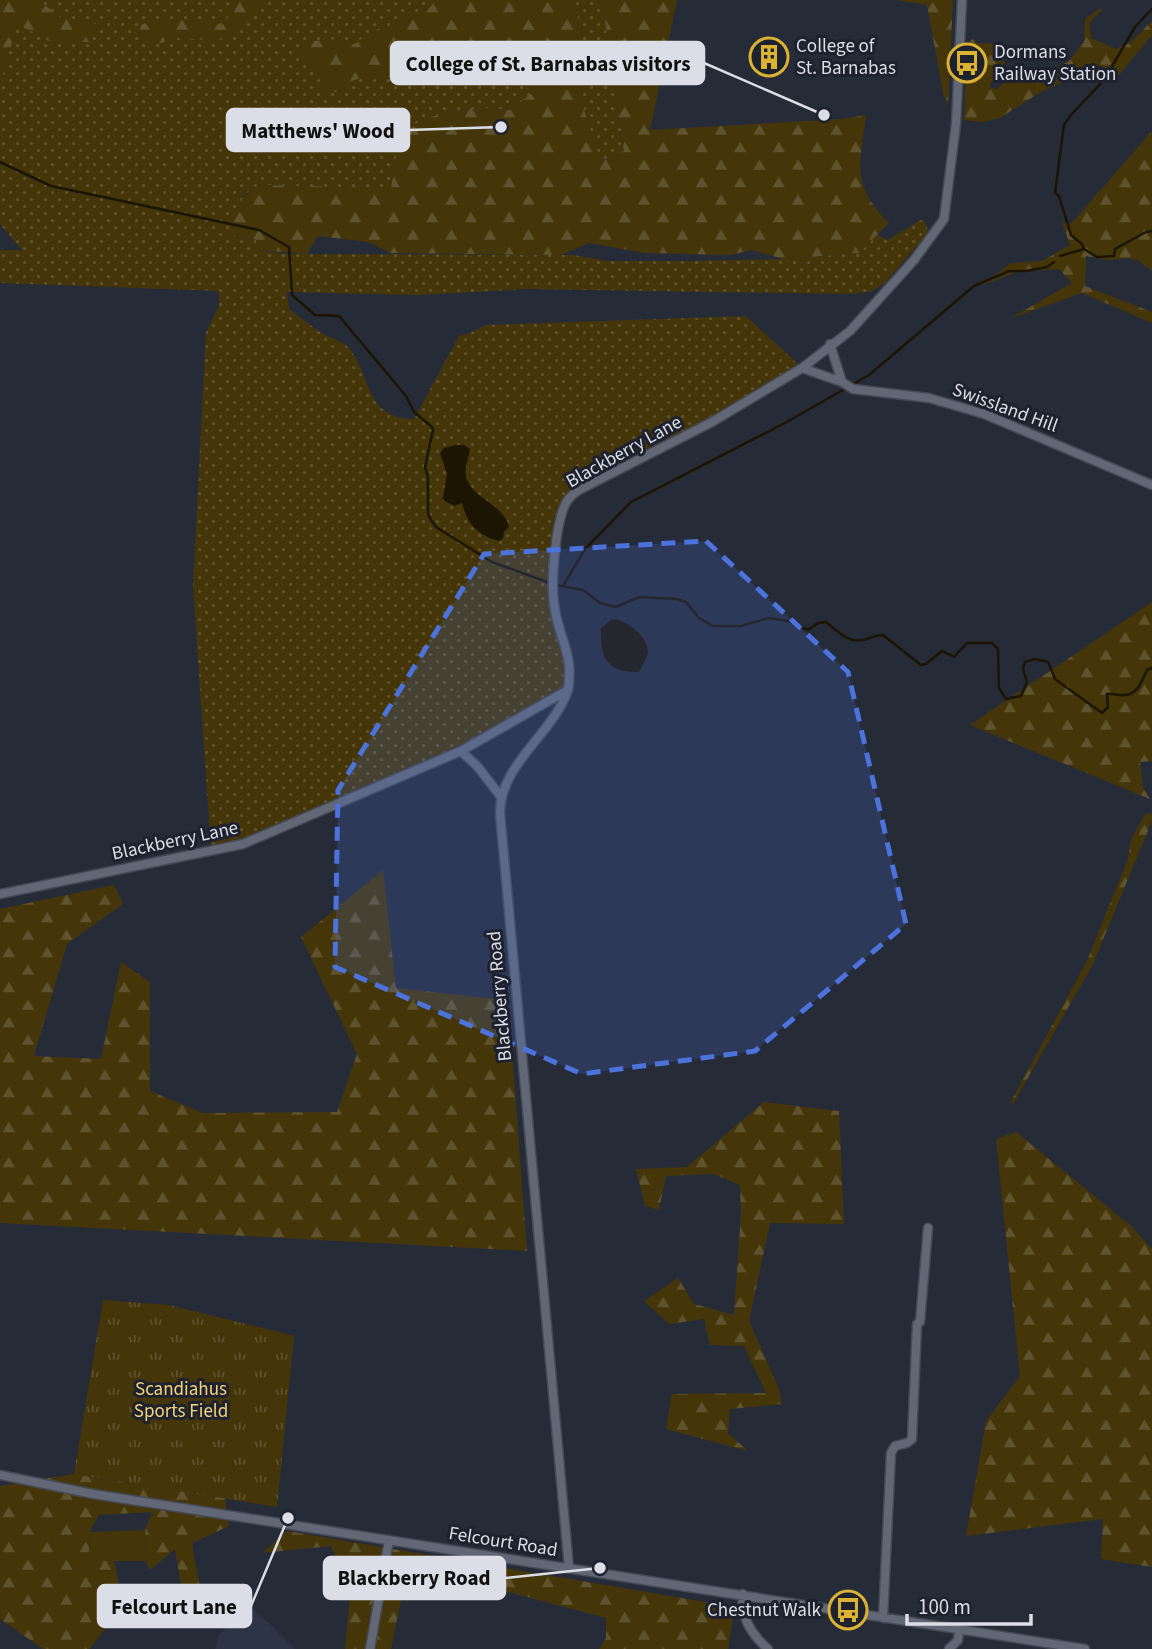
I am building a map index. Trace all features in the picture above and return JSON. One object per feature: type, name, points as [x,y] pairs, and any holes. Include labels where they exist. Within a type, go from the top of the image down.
[{"type":"street","name":"Blackberry Lane","points":[[0,894],[243,844],[461,751],[568,690],[570,658],[555,613],[553,588],[554,564],[562,515],[567,502],[579,490],[712,422],[802,369],[830,344],[850,331],[883,295],[944,219],[956,124],[962,0]]},
{"type":"street","points":[[830,344],[842,382]]},
{"type":"street","name":"Swissland Hill","points":[[802,369],[842,382],[853,389],[929,398],[984,414],[1152,485]]},
{"type":"street","name":"Blackberry Road","points":[[568,690],[557,713],[516,768],[502,797],[500,813],[569,1568]]},
{"type":"street","points":[[461,751],[502,797]]},
{"type":"street","points":[[883,1618],[891,1453],[895,1446],[912,1438],[917,1324],[920,1322],[928,1228]]},
{"type":"street","name":"Felcourt Road","points":[[0,1475],[93,1494],[1085,1649]]},
{"type":"street","points":[[370,1649],[389,1539]]},
{"type":"street","points":[[743,1594],[741,1603],[746,1621],[753,1634],[768,1649]]},
{"type":"street","points":[[949,1649],[958,1644],[959,1629]]},
{"type":"highlighted area","points":[[706,541],[848,672],[906,924],[755,1051],[582,1074],[335,967],[338,790],[484,554]]},
{"type":"shaded area","points":[[464,445],[470,449],[466,467],[469,485],[506,519],[509,527],[499,541],[474,528],[462,503],[455,506],[444,501],[447,474],[440,453],[444,448]]},
{"type":"shaded area","points":[[616,619],[628,624],[645,642],[648,654],[639,672],[619,670],[607,661],[604,655],[601,628]]},
{"type":"shaded area","points":[[247,1604],[295,1649],[215,1649],[218,1637]]},
{"type":"green space","points":[[0,0],[602,0],[624,151],[600,161],[558,8],[514,55],[540,43],[558,46],[557,60],[537,60],[532,94],[510,110],[459,110],[422,119],[399,139],[391,189],[259,185],[244,195],[229,234],[256,240],[258,250],[287,254],[573,255],[608,261],[784,259],[859,253],[877,235],[887,240],[923,219],[929,232],[884,284],[872,291],[852,294],[527,289],[418,295],[287,292],[289,309],[320,332],[349,348],[378,404],[386,412],[398,417],[414,419],[459,336],[486,325],[746,316],[802,368],[712,422],[579,490],[564,508],[553,588],[565,645],[568,690],[461,751],[243,844],[211,850],[193,586],[206,332],[219,306],[219,291],[0,283],[0,250],[22,250],[0,224]]},
{"type":"green space","points":[[0,0],[38,0],[60,17],[99,25],[89,42],[49,41],[17,24],[0,86]]},
{"type":"green space","points":[[238,0],[266,0],[252,16],[217,41],[177,38],[151,46],[137,36],[142,24],[162,20],[192,20],[223,25]]},
{"type":"green space","points":[[436,0],[573,0],[579,21],[584,110],[601,161],[624,151],[602,0],[677,0],[650,130],[843,119],[866,115],[860,161],[863,185],[868,197],[889,223],[859,253],[784,259],[751,250],[730,255],[645,253],[589,243],[561,255],[391,253],[368,242],[318,236],[307,254],[257,250],[256,240],[229,234],[241,200],[260,185],[391,188],[399,139],[422,119],[459,110],[510,110],[532,93],[522,65],[537,60],[557,60],[558,46],[551,43],[535,44],[514,55],[510,45],[483,56],[466,54],[449,61],[437,60],[414,81],[397,76],[369,76],[351,81],[336,92],[320,94],[324,77],[297,51],[302,42],[339,39],[351,47],[373,30],[391,26],[407,13],[427,11]]},
{"type":"green space","points":[[896,0],[953,0],[948,106],[943,93],[927,5]]},
{"type":"green space","points":[[1100,8],[1102,10],[1090,22],[1091,38],[1116,49],[1130,43],[1152,21],[1152,35],[1119,75],[1099,65],[1041,92],[1000,118],[983,122],[964,120],[967,44],[974,38],[977,43],[998,45],[1008,52],[1001,70],[990,84],[991,88],[997,89],[1013,75],[1024,78],[1038,75],[1068,62],[1084,42],[1085,19]]},
{"type":"green space","points":[[1152,131],[1152,271],[1139,261],[1129,258],[1109,260],[1086,256],[1085,286],[1152,312],[1152,323],[1082,293],[1009,319],[1072,283],[1059,269],[1016,272],[980,286],[1011,263],[1042,261],[1070,245],[1062,222],[1070,225]]},
{"type":"green space","points":[[1152,602],[1152,761],[1140,762],[1143,788],[1150,799],[970,725]]},
{"type":"green space","points":[[1146,813],[1152,814],[1152,821],[1092,966],[1013,1104],[1010,1103],[1086,963],[1128,859],[1131,839]]},
{"type":"green space","points":[[383,870],[396,988],[505,1000],[511,1040],[527,1251],[0,1223],[0,909],[114,885],[123,904],[67,944],[34,1056],[101,1059],[121,962],[150,982],[150,1091],[203,1113],[337,1112],[357,1054],[301,937]]},
{"type":"green space","points":[[764,1102],[839,1111],[844,1224],[770,1223],[749,1321],[779,1389],[782,1404],[730,1409],[728,1433],[748,1451],[666,1429],[672,1394],[766,1393],[744,1346],[710,1345],[704,1319],[669,1324],[644,1301],[678,1278],[694,1304],[734,1315],[741,1212],[740,1185],[714,1174],[666,1176],[659,1210],[645,1206],[636,1169],[687,1167]]},
{"type":"green space","points":[[1016,1132],[1131,1226],[1152,1249],[1152,1567],[1101,1559],[1103,1519],[966,1536],[986,1421],[1020,1376],[996,1139]]},
{"type":"green space","name":"Scandiahus Sports Field","points":[[103,1300],[169,1305],[294,1336],[277,1507],[74,1474]]},
{"type":"green space","points":[[74,1474],[225,1498],[229,1526],[192,1543],[205,1617],[184,1603],[175,1549],[150,1570],[146,1561],[145,1530],[152,1512],[99,1515],[90,1531],[89,1561],[114,1561],[123,1604],[90,1649],[43,1649],[0,1619],[0,1486]]},
{"type":"green space","points":[[145,1530],[146,1561],[89,1561],[90,1532]]},
{"type":"green space","points":[[287,1531],[735,1607],[728,1649],[599,1649],[606,1638],[606,1618],[408,1565],[391,1649],[345,1649],[351,1586],[331,1546],[262,1553]]},
{"type":"waterway","points":[[1152,9],[1135,27],[1104,80],[1064,125],[1055,193],[1059,196],[1071,235],[1084,249],[1097,257],[1114,256],[1115,249],[1152,231]]},
{"type":"waterway","points":[[0,162],[51,186],[259,230],[289,247],[292,295],[315,315],[339,316],[406,396],[414,412],[432,427],[425,467],[428,477],[428,513],[436,527],[492,562],[550,583]]},
{"type":"waterway","points":[[1060,256],[1084,249]]},
{"type":"waterway","points":[[563,586],[585,549],[631,502],[785,423],[869,375],[974,286],[1009,271],[1047,267],[1054,262]]},
{"type":"waterway","points":[[556,585],[583,590],[600,603],[616,607],[639,597],[677,599],[686,602],[699,618],[713,626],[741,626],[768,618],[789,621],[808,630],[818,623],[826,622],[850,639],[861,640],[883,635],[921,665],[942,651],[954,657],[967,643],[992,643],[998,649],[999,688],[1006,699],[1021,696],[1027,682],[1023,669],[1025,662],[1035,659],[1048,662],[1055,679],[1102,713],[1108,707],[1107,694],[1122,695],[1133,692],[1147,670],[1152,668]]},
{"type":"place","name":"College of St. Barnabas","points":[[769,57]]},
{"type":"place","name":"Dormans Railway Station","points":[[967,63]]},
{"type":"place","name":"College of St. Barnabas visitors","points":[[824,115]]},
{"type":"place","name":"Matthews' Wood","points":[[501,127]]},
{"type":"place","name":"Felcourt Lane","points":[[288,1518]]},
{"type":"place","name":"Blackberry Road","points":[[600,1568]]},
{"type":"place","name":"Chestnut Walk","points":[[848,1610]]}]
